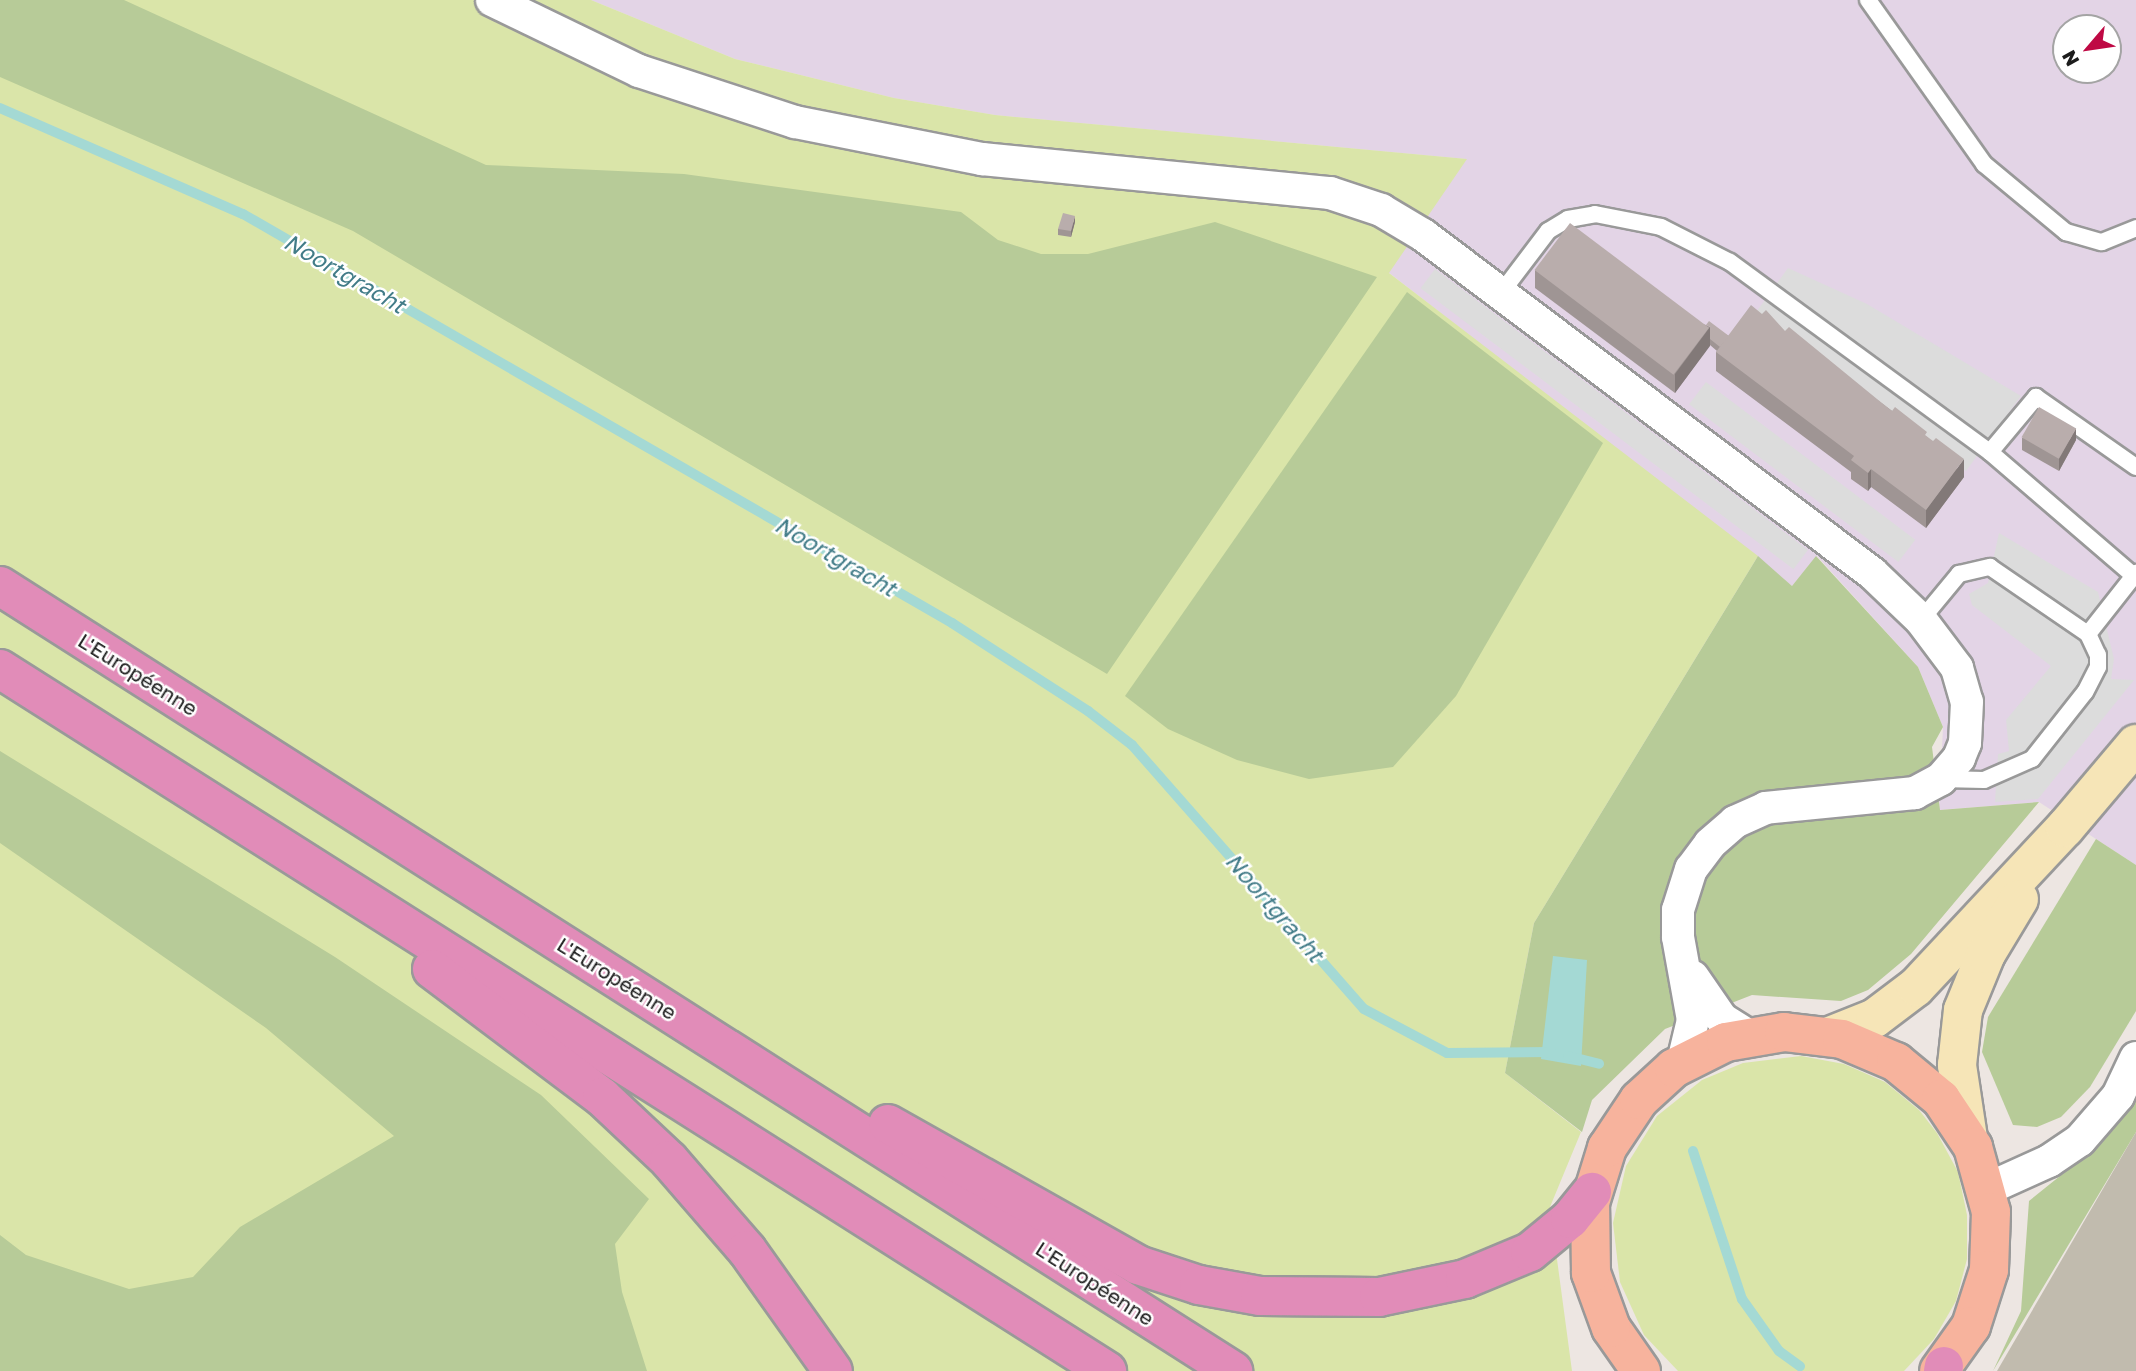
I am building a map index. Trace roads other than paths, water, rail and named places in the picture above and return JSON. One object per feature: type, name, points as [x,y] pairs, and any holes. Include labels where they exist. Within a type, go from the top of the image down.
[{"type":"highway","name":"L'Européenne","points":[[0,586],[1233,1371]]},
{"type":"highway","points":[[0,669],[1104,1371]]},
{"type":"highway","points":[[248,827],[627,1120],[728,1226],[832,1371]]},
{"type":"highway","points":[[685,1022],[906,1133],[1138,1265],[1219,1290],[1260,1296],[1358,1298],[1444,1285],[1483,1274],[1530,1252],[1570,1219],[1592,1192]]},
{"type":"main road","points":[[1830,1036],[1875,1018],[1916,987],[2065,828],[2136,744]]},
{"type":"main road","points":[[1942,1369],[1970,1326],[1987,1282],[1993,1235],[1987,1189],[1968,1138],[1957,1065],[1963,1010],[1986,954],[2065,828]]},
{"type":"main road","points":[[1612,1371],[1606,1317],[1590,1262],[1592,1192],[1607,1148],[1625,1118],[1647,1091],[1683,1062],[1749,1036],[1784,1032],[1830,1036],[1875,1051],[1915,1075],[1949,1108],[1968,1138]]},
{"type":"main road","points":[[1606,1317],[1641,1371]]},
{"type":"street","points":[[492,0],[639,71],[795,122],[1012,163],[1345,197],[1396,217],[1826,535],[1921,620],[1957,668],[1967,702],[1965,743],[1959,758],[1941,779],[1915,793],[1773,807],[1735,822],[1700,856],[1686,881],[1677,923],[1693,1020],[1683,1062]]},
{"type":"street","points":[[1681,950],[1713,1008],[1749,1036]]},
{"type":"street","points":[[1987,1189],[2049,1161],[2080,1140],[2112,1104],[2136,1058]]},
{"type":"lane","points":[[1868,0],[1983,164],[2066,232],[2102,242],[2136,228]]},
{"type":"lane","points":[[1501,293],[1548,231],[1568,219],[1595,214],[1661,227],[1730,262],[1990,452],[2135,574],[2088,634]]},
{"type":"lane","points":[[1990,452],[2036,397],[2136,467]]},
{"type":"lane","points":[[1921,620],[1959,574],[1990,567],[2088,634],[2098,655],[2093,679],[2041,751],[1997,776],[1941,779]]},
{"type":"water","points":[[1553,956],[1587,960],[1581,1066],[1541,1059]]},
{"type":"waterway","name":"Noortgracht","points":[[0,108],[243,214],[952,623],[1088,711],[1132,745],[1364,1009],[1447,1053],[1552,1052]]},
{"type":"waterway","name":"Noortgracht","points":[[1568,1056],[1599,1064]]},
{"type":"waterway","name":"Noortgracht","points":[[1693,1151],[1742,1299],[1779,1351],[1800,1366]]}]
